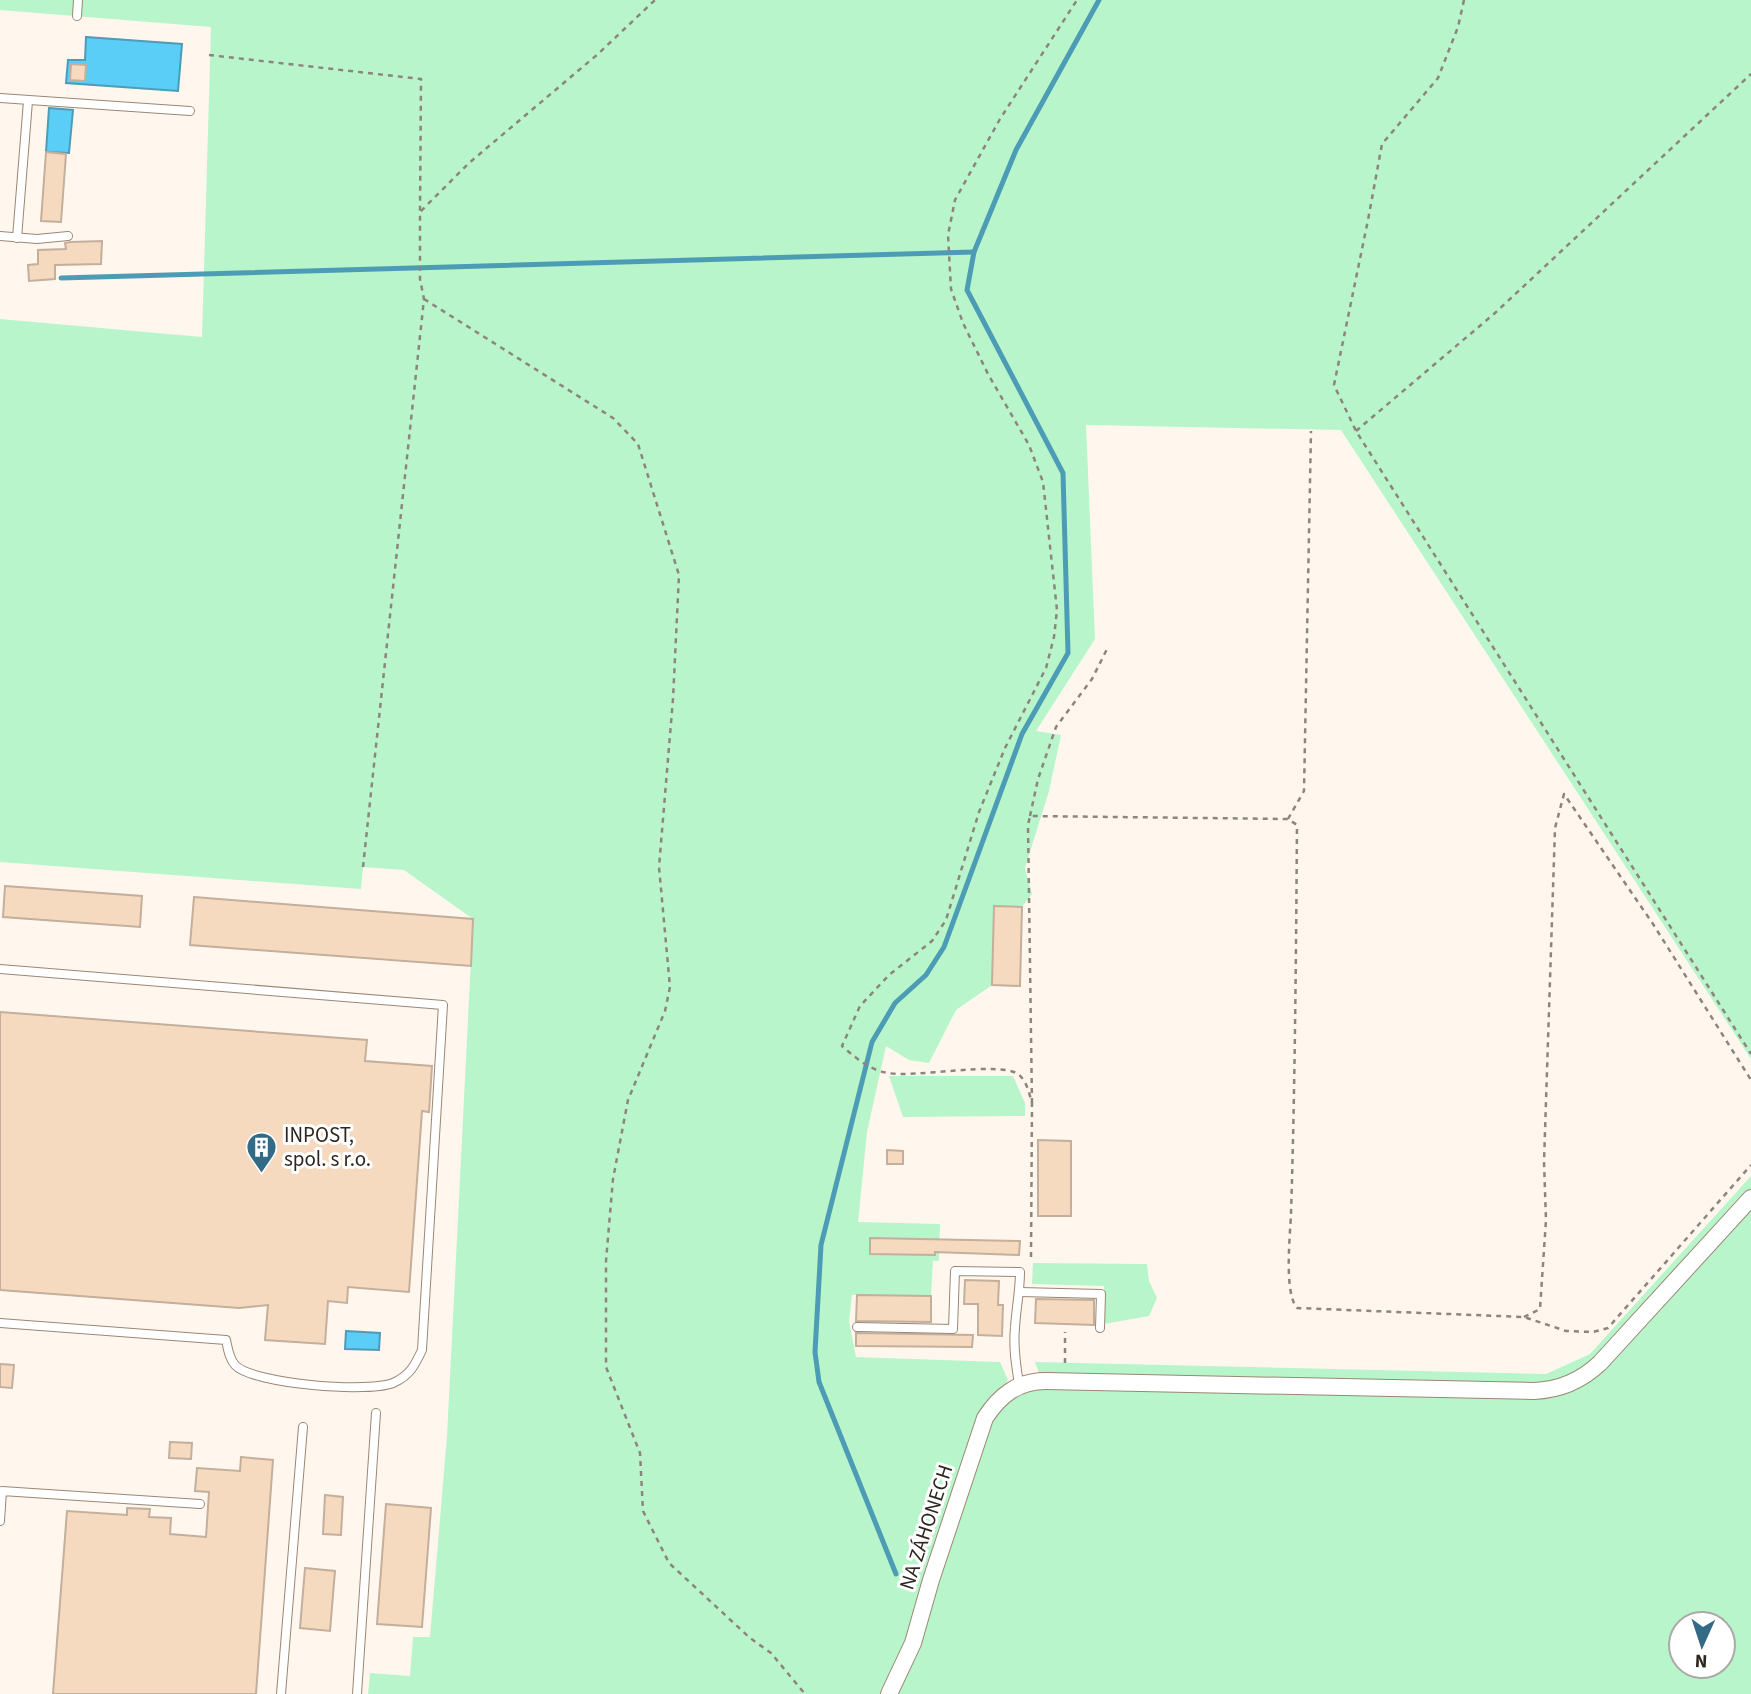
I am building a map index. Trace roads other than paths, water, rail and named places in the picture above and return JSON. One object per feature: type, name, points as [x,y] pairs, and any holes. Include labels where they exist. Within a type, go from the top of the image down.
[{"type":"street","points":[[1019,1384],[1046,1381],[1520,1391],[1553,1389],[1581,1379],[1600,1363],[1751,1198]]},
{"type":"street","name":"NA ZÁHONECH","points":[[889,1694],[913,1643],[985,1418],[999,1400],[1019,1384]]},
{"type":"lane","points":[[77,16],[78,0]]},
{"type":"lane","points":[[0,98],[190,111]]},
{"type":"lane","points":[[17,238],[28,101]]},
{"type":"lane","points":[[0,236],[37,239],[68,236]]},
{"type":"lane","points":[[0,969],[443,1005],[422,1350],[411,1373],[393,1384],[367,1389],[286,1382],[257,1376],[236,1367],[226,1340],[0,1323]]},
{"type":"lane","points":[[857,1327],[953,1329],[955,1271],[1020,1272],[1014,1329],[1019,1384]]},
{"type":"lane","points":[[1020,1292],[1101,1294],[1100,1328]]},
{"type":"lane","points":[[357,1694],[376,1413]]},
{"type":"lane","points":[[281,1694],[303,1427]]},
{"type":"lane","points":[[0,1521],[2,1491],[200,1504]]},
{"type":"water","points":[[86,37],[182,44],[178,91],[66,83],[68,60],[85,60]]},
{"type":"water","points":[[49,108],[73,110],[69,153],[46,152]]},
{"type":"water","points":[[346,1331],[380,1333],[379,1350],[345,1349]]},
{"type":"waterway","points":[[896,1574],[819,1382],[815,1352],[821,1245],[872,1042],[895,1003],[926,975],[944,947],[1022,734],[1068,653],[1063,473],[967,290],[974,252],[1016,150],[1099,0]]},
{"type":"waterway","points":[[61,278],[974,252]]},
{"type":"place","name":"INPOST, spol. s r.o.","points":[[261,1174]]}]
